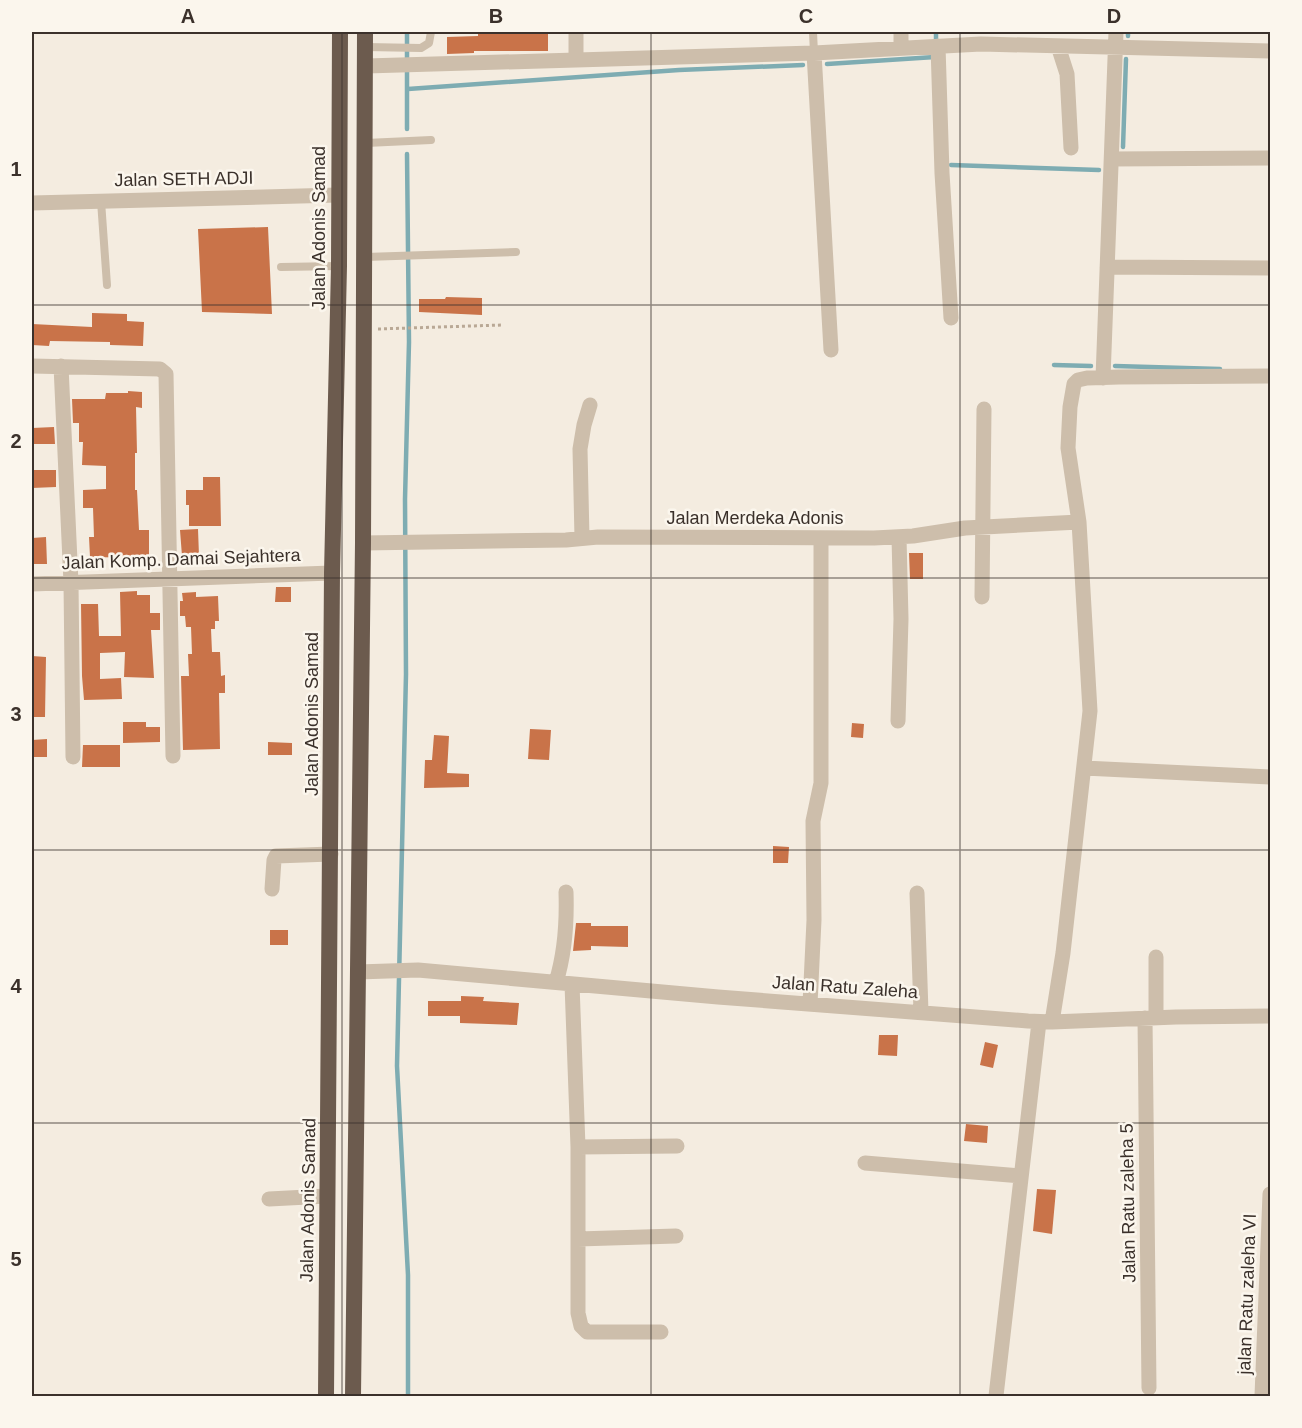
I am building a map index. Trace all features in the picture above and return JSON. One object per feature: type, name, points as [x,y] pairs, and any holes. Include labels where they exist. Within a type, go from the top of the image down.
[{"type":"highway","name":"Jalan Adonis Samad","points":[[326,1396],[332,573],[339,266],[340,32]]},
{"type":"highway","points":[[353,1396],[363,543],[366,39]]},
{"type":"highway","points":[[336,422],[364,421]]},
{"type":"street","points":[[576,32],[576,60]]},
{"type":"street","points":[[901,32],[901,48]]},
{"type":"street","points":[[1102,378],[1116,32]]},
{"type":"street","points":[[366,66],[814,53],[981,44],[1270,51]]},
{"type":"street","points":[[938,46],[942,173],[951,318]]},
{"type":"street","points":[[1058,46],[1067,74],[1071,148]]},
{"type":"street","points":[[814,53],[831,350]]},
{"type":"street","points":[[1112,159],[1270,158]]},
{"type":"street","name":"Jalan SETH ADJI","points":[[32,203],[338,195]]},
{"type":"street","points":[[1107,267],[1270,268]]},
{"type":"street","points":[[32,366],[160,369],[166,374],[173,756]]},
{"type":"street","points":[[62,366],[71,583],[73,757]]},
{"type":"street","points":[[996,1396],[1020,1176],[1045,1022],[1063,953],[1089,739],[1090,702],[1079,522],[1068,448],[1072,390],[1078,380],[1102,378],[1270,376]]},
{"type":"street","points":[[582,538],[580,448],[590,405]]},
{"type":"street","points":[[982,597],[984,409]]},
{"type":"street","name":"Jalan Merdeka Adonis","points":[[363,543],[582,538],[899,537],[982,527],[1079,522]]},
{"type":"street","points":[[898,721],[901,619],[899,537]]},
{"type":"street","points":[[810,1004],[814,920],[813,820],[820,783],[821,539]]},
{"type":"street","name":"Jalan Komp. Damai Sejahtera","points":[[32,584],[332,573]]},
{"type":"street","points":[[1084,768],[1270,777]]},
{"type":"street","points":[[272,889],[276,856],[331,854]]},
{"type":"street","points":[[556,982],[562,963],[567,920],[566,892]]},
{"type":"street","points":[[917,893],[921,1012]]},
{"type":"street","name":"Jalan Ratu zaleha 5","points":[[1149,1388],[1151,1018],[1156,957]]},
{"type":"street","name":"Jalan Ratu Zaleha","points":[[358,972],[418,970],[1045,1022],[1270,1016]]},
{"type":"street","points":[[572,984],[578,1147],[578,1313],[581,1326],[587,1332],[598,1333],[661,1332]]},
{"type":"street","points":[[578,1147],[677,1146]]},
{"type":"street","points":[[865,1163],[1020,1176]]},
{"type":"street","name":"jalan Ratu zaleha VI","points":[[1262,1396],[1267,1368],[1270,1194]]},
{"type":"street","points":[[269,1199],[327,1196]]},
{"type":"street","points":[[578,1239],[676,1236]]},
{"type":"lane","points":[[366,39],[394,49],[421,48],[429,43],[431,32]]},
{"type":"lane","points":[[813,32],[814,53]]},
{"type":"lane","points":[[366,143],[431,140]]},
{"type":"lane","points":[[101,201],[107,285]]},
{"type":"lane","points":[[365,256],[516,252]]},
{"type":"lane","points":[[282,267],[339,266]]},
{"type":"path","points":[[386,329],[502,325]]},
{"type":"building","points":[[478,32],[548,32],[548,51],[474,51],[474,53],[447,54],[447,37],[478,36]]},
{"type":"building","points":[[268,227],[272,314],[202,312],[198,229]]},
{"type":"building","points":[[446,297],[482,298],[482,315],[419,312],[419,299],[445,299]]},
{"type":"building","points":[[92,313],[127,314],[127,321],[144,322],[143,346],[110,345],[110,342],[50,341],[49,346],[32,345],[32,324],[92,327]]},
{"type":"building","points":[[128,391],[142,392],[142,408],[136,407],[135,490],[137,490],[139,530],[149,530],[149,558],[90,557],[89,537],[94,537],[93,508],[83,508],[83,490],[106,489],[106,466],[82,465],[83,442],[79,442],[79,423],[73,423],[72,399],[105,399],[106,393],[128,393]]},
{"type":"building","points":[[54,427],[55,444],[32,444],[32,428]]},
{"type":"building","points":[[32,470],[56,470],[56,487],[32,488]]},
{"type":"building","points":[[203,477],[220,477],[221,526],[189,526],[186,490],[203,490]]},
{"type":"building","points":[[198,529],[199,556],[182,556],[180,530]]},
{"type":"building","points":[[46,537],[47,564],[32,564],[32,538]]},
{"type":"building","points":[[909,553],[923,553],[923,579],[910,579]]},
{"type":"building","points":[[276,587],[291,587],[291,602],[275,602]]},
{"type":"building","points":[[137,591],[137,595],[150,595],[150,613],[160,613],[160,630],[151,630],[154,678],[124,677],[125,652],[100,653],[100,679],[121,678],[122,699],[84,700],[81,604],[98,604],[99,636],[121,636],[120,592]]},
{"type":"building","points":[[196,592],[196,597],[218,596],[219,621],[215,621],[215,629],[211,629],[212,652],[220,652],[221,676],[225,675],[225,693],[219,693],[220,749],[183,750],[181,676],[189,676],[188,654],[192,654],[191,627],[186,627],[185,616],[180,616],[180,601],[183,601],[182,593]]},
{"type":"building","points":[[32,656],[46,657],[45,717],[32,717]]},
{"type":"building","points":[[123,722],[146,722],[146,727],[160,727],[160,742],[123,743]]},
{"type":"building","points":[[852,723],[864,724],[863,738],[851,737]]},
{"type":"building","points":[[530,729],[551,730],[549,760],[528,759]]},
{"type":"building","points":[[434,735],[449,736],[447,773],[469,774],[469,787],[424,788],[425,760],[432,760]]},
{"type":"building","points":[[47,739],[47,757],[32,757],[32,740]]},
{"type":"building","points":[[268,742],[292,743],[292,755],[268,755]]},
{"type":"building","points":[[83,745],[120,745],[120,767],[82,767]]},
{"type":"building","points":[[773,846],[789,847],[788,863],[773,863]]},
{"type":"building","points":[[576,923],[591,923],[591,926],[628,926],[628,947],[591,946],[591,950],[573,951]]},
{"type":"building","points":[[270,930],[288,930],[288,945],[270,945]]},
{"type":"building","points":[[461,996],[484,997],[483,1001],[519,1003],[517,1025],[460,1023],[460,1016],[428,1016],[428,1001],[461,1001]]},
{"type":"building","points":[[879,1035],[898,1035],[897,1056],[878,1055]]},
{"type":"building","points":[[985,1042],[998,1045],[993,1068],[980,1065]]},
{"type":"building","points":[[966,1124],[988,1126],[987,1143],[964,1141]]},
{"type":"building","points":[[1037,1189],[1056,1190],[1052,1234],[1033,1231]]},
{"type":"waterway","points":[[407,32],[407,129]]},
{"type":"waterway","points":[[936,32],[936,44]]},
{"type":"waterway","points":[[827,64],[935,57],[935,55]]},
{"type":"waterway","points":[[1123,147],[1126,59]]},
{"type":"waterway","points":[[408,89],[679,70],[803,65]]},
{"type":"waterway","points":[[407,154],[409,342],[405,499],[406,674],[397,1066],[408,1275],[408,1396]]},
{"type":"waterway","points":[[951,165],[1099,170]]},
{"type":"waterway","points":[[1054,365],[1091,366]]},
{"type":"waterway","points":[[1115,366],[1220,369]]}]
